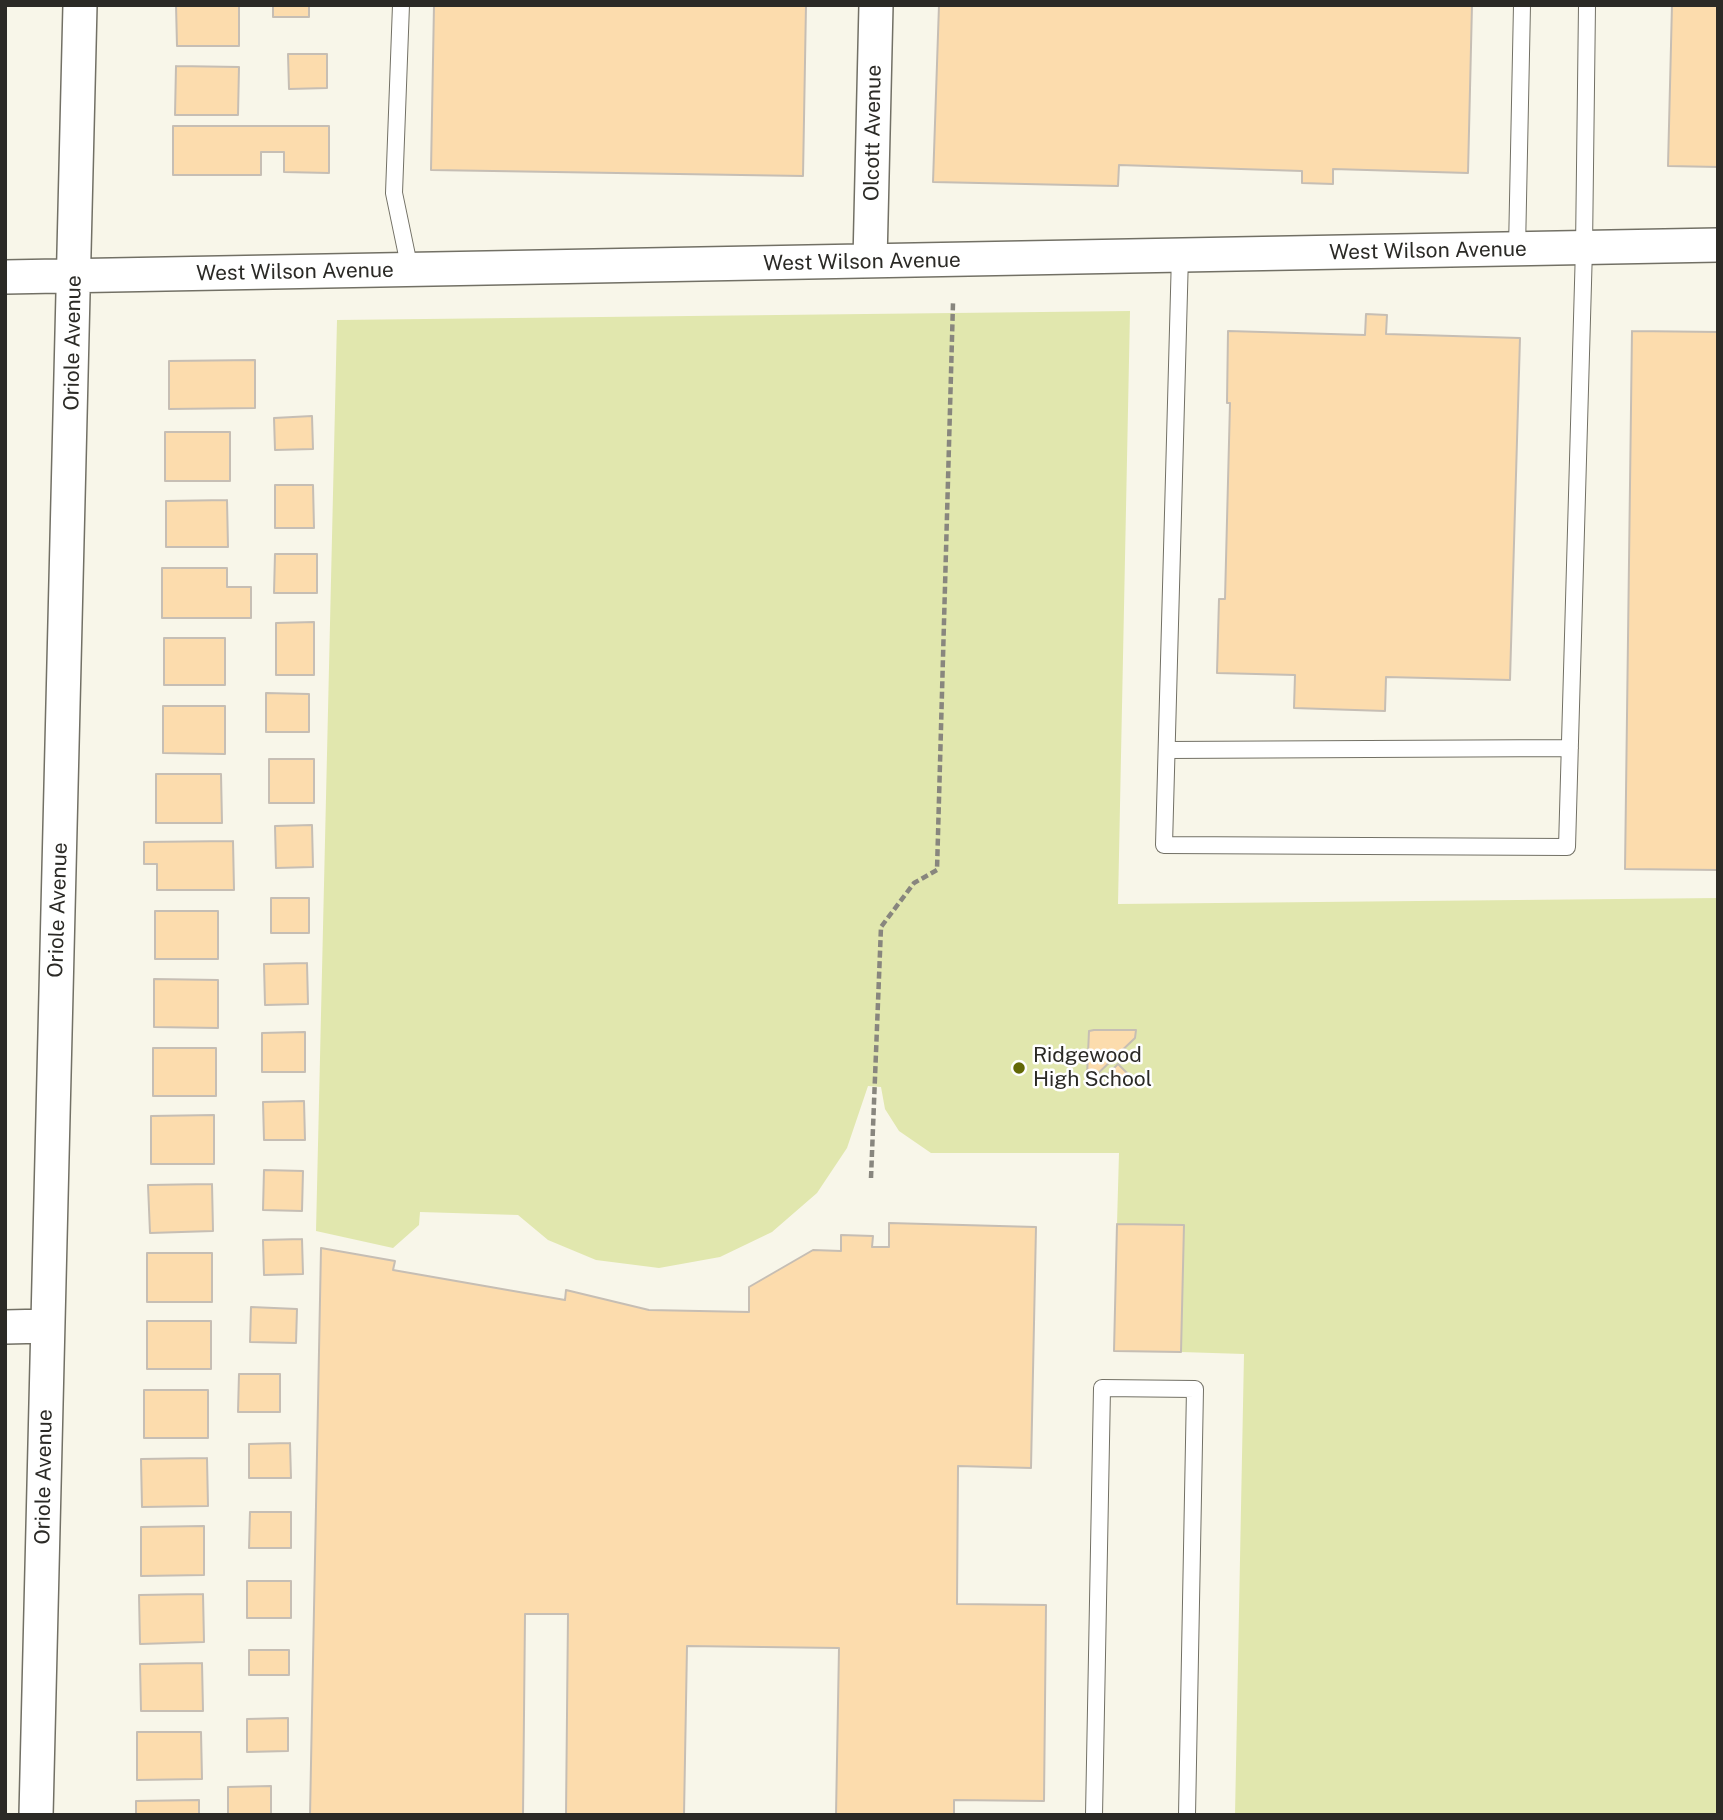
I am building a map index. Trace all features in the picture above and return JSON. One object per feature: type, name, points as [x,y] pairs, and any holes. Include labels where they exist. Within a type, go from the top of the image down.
[{"type":"street","name":"Oriole Avenue","points":[[36,1815],[80,5]]},
{"type":"street","name":"Olcott Avenue","points":[[870,261],[876,5]]},
{"type":"street","name":"West Wilson Avenue","points":[[5,277],[1718,245]]},
{"type":"street","points":[[5,1327],[47,1326]]},
{"type":"lane","points":[[401,5],[394,193],[410,270]]},
{"type":"lane","points":[[1517,249],[1522,5]]},
{"type":"lane","points":[[1180,255],[1164,845],[1567,847],[1584,248],[1587,5]]},
{"type":"lane","points":[[1167,750],[1570,748]]},
{"type":"lane","points":[[1094,1815],[1102,1388],[1195,1390],[1188,1815]]},
{"type":"path","points":[[872,1178],[881,928],[914,883],[937,870],[953,303]]},
{"type":"green space","name":"Ridgewood High School","points":[[1130,311],[1118,904],[1718,898],[1718,1815],[1235,1815],[1244,1354],[1181,1352],[1184,1225],[1117,1224],[1119,1153],[931,1153],[899,1131],[885,1109],[881,1087],[868,1086],[847,1148],[817,1193],[772,1232],[720,1257],[659,1268],[596,1260],[548,1240],[518,1215],[420,1212],[419,1225],[393,1248],[316,1231],[337,320]]},
{"type":"building","points":[[176,5],[239,5],[239,46],[177,46]]},
{"type":"building","points":[[273,5],[309,5],[309,17],[273,17]]},
{"type":"building","points":[[434,5],[806,5],[803,176],[431,170]]},
{"type":"building","points":[[939,5],[1472,5],[1468,173],[1333,169],[1333,184],[1302,183],[1302,171],[1119,165],[1118,186],[933,182]]},
{"type":"building","points":[[1672,5],[1718,5],[1718,167],[1668,166]]},
{"type":"building","points":[[288,54],[327,54],[327,88],[289,89]]},
{"type":"building","points":[[176,66],[239,67],[238,115],[175,115]]},
{"type":"building","points":[[173,126],[329,126],[329,173],[284,172],[284,152],[261,152],[261,175],[173,175]]},
{"type":"building","points":[[1366,314],[1387,315],[1386,334],[1520,338],[1510,680],[1386,677],[1385,711],[1294,708],[1295,675],[1217,673],[1219,599],[1225,599],[1230,403],[1227,403],[1228,331],[1365,335]]},
{"type":"building","points":[[1632,331],[1718,332],[1718,870],[1625,869]]},
{"type":"building","points":[[255,360],[255,408],[169,409],[169,361]]},
{"type":"building","points":[[312,416],[313,449],[275,450],[274,418]]},
{"type":"building","points":[[165,432],[230,432],[230,481],[165,481]]},
{"type":"building","points":[[275,485],[313,485],[314,528],[275,528]]},
{"type":"building","points":[[227,500],[228,547],[166,547],[166,501]]},
{"type":"building","points":[[275,554],[317,554],[317,593],[274,593]]},
{"type":"building","points":[[162,568],[227,568],[227,587],[251,587],[251,618],[162,618]]},
{"type":"building","points":[[314,622],[314,675],[276,675],[276,623]]},
{"type":"building","points":[[164,638],[225,638],[225,685],[164,685]]},
{"type":"building","points":[[266,693],[309,694],[309,732],[266,732]]},
{"type":"building","points":[[163,706],[225,706],[225,754],[163,753]]},
{"type":"building","points":[[269,759],[314,759],[314,803],[269,803]]},
{"type":"building","points":[[156,774],[221,774],[222,823],[156,823]]},
{"type":"building","points":[[312,825],[313,867],[276,868],[275,826]]},
{"type":"building","points":[[233,841],[234,890],[157,890],[157,864],[144,864],[144,842]]},
{"type":"building","points":[[271,898],[309,898],[309,933],[271,933]]},
{"type":"building","points":[[155,911],[218,911],[218,959],[155,959]]},
{"type":"building","points":[[307,963],[308,1004],[265,1005],[264,964]]},
{"type":"building","points":[[154,979],[218,980],[218,1028],[154,1027]]},
{"type":"building","points":[[1136,1030],[1135,1038],[1091,1080],[1087,1076],[1089,1031]]},
{"type":"building","points":[[305,1032],[305,1072],[262,1072],[262,1033]]},
{"type":"building","points":[[153,1048],[216,1048],[216,1096],[153,1096]]},
{"type":"building","points":[[1118,1064],[1130,1076],[1118,1086],[1107,1075]]},
{"type":"building","points":[[304,1101],[305,1140],[264,1140],[263,1102]]},
{"type":"building","points":[[214,1115],[214,1164],[151,1164],[151,1116]]},
{"type":"building","points":[[264,1170],[303,1171],[302,1211],[263,1210]]},
{"type":"building","points":[[212,1184],[213,1231],[150,1233],[148,1185]]},
{"type":"building","points":[[889,1223],[1036,1227],[1031,1468],[958,1466],[957,1604],[1046,1605],[1044,1801],[954,1800],[954,1815],[836,1815],[839,1648],[687,1646],[684,1815],[566,1815],[568,1614],[525,1614],[523,1815],[310,1815],[321,1248],[395,1261],[393,1270],[565,1300],[566,1290],[649,1310],[749,1312],[749,1287],[813,1250],[841,1251],[841,1235],[873,1236],[872,1247],[889,1247]]},
{"type":"building","points":[[1117,1224],[1184,1225],[1181,1352],[1114,1351]]},
{"type":"building","points":[[302,1239],[303,1274],[264,1275],[263,1240]]},
{"type":"building","points":[[147,1253],[212,1253],[212,1302],[147,1302]]},
{"type":"building","points":[[251,1307],[297,1309],[296,1343],[250,1342]]},
{"type":"building","points":[[147,1321],[211,1321],[211,1369],[147,1369]]},
{"type":"building","points":[[239,1374],[280,1374],[280,1412],[238,1412]]},
{"type":"building","points":[[144,1390],[208,1390],[208,1438],[144,1438]]},
{"type":"building","points":[[290,1443],[291,1478],[249,1478],[249,1444]]},
{"type":"building","points":[[207,1458],[208,1506],[142,1507],[141,1459]]},
{"type":"building","points":[[250,1512],[291,1512],[291,1548],[249,1548]]},
{"type":"building","points":[[204,1526],[204,1575],[141,1576],[141,1527]]},
{"type":"building","points":[[247,1581],[291,1581],[291,1618],[247,1618]]},
{"type":"building","points":[[203,1594],[204,1642],[140,1644],[139,1595]]},
{"type":"building","points":[[249,1650],[289,1650],[289,1675],[249,1675]]},
{"type":"building","points":[[202,1663],[203,1711],[141,1711],[140,1664]]},
{"type":"building","points":[[288,1718],[288,1751],[247,1752],[247,1719]]},
{"type":"building","points":[[137,1732],[201,1732],[202,1779],[137,1780]]},
{"type":"building","points":[[271,1786],[271,1815],[228,1815],[228,1787]]},
{"type":"building","points":[[199,1800],[199,1815],[136,1815],[136,1801]]},
{"type":"place","name":"Ridgewood High School","points":[[1019,1068]]}]
